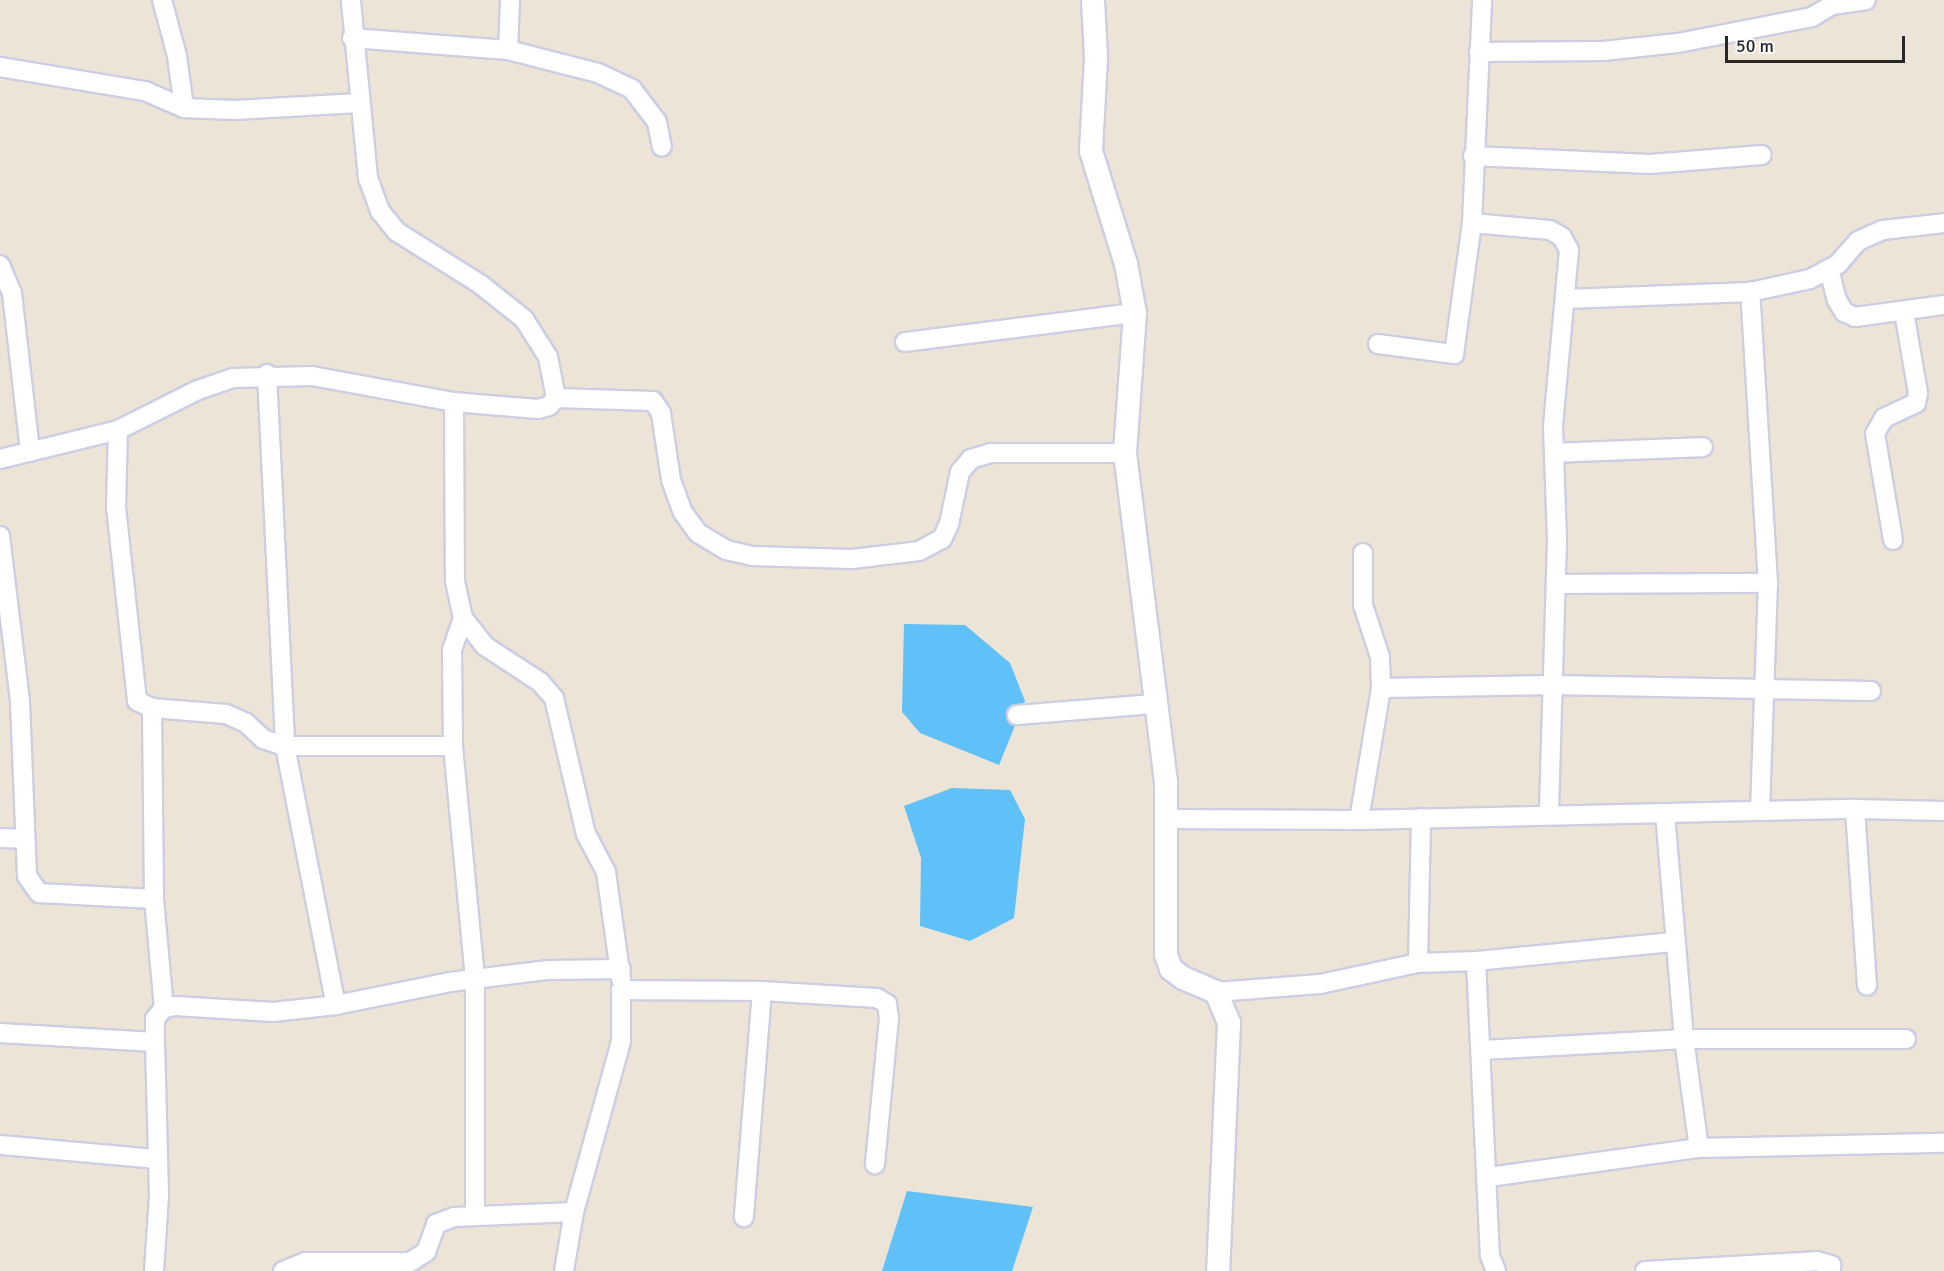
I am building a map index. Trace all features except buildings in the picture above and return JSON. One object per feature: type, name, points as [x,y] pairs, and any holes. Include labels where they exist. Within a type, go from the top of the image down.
[{"type":"street","points":[[162,0],[177,56],[184,108]]},
{"type":"street","points":[[351,0],[352,38],[368,178],[380,211],[397,232],[480,284],[524,320],[548,357],[556,398]]},
{"type":"street","points":[[508,50],[510,0]]},
{"type":"street","points":[[1093,0],[1096,50],[1091,151],[1126,264],[1135,313],[1125,453],[1154,704],[1166,782],[1166,955],[1171,969],[1183,978],[1216,992],[1320,984],[1418,963],[1476,961],[1674,942]]},
{"type":"street","points":[[1378,344],[1454,354],[1472,223],[1473,156],[1482,0]]},
{"type":"street","points":[[1479,52],[1603,51],[1678,43],[1812,17],[1832,3],[1866,0]]},
{"type":"street","points":[[352,38],[508,50],[598,73],[632,89],[657,122],[662,147]]},
{"type":"street","points":[[0,67],[145,91],[184,108],[235,110],[359,103]]},
{"type":"street","points":[[1473,156],[1650,164],[1762,155]]},
{"type":"street","points":[[1472,223],[1550,230],[1562,237],[1569,250],[1554,453],[1556,584],[1549,815]]},
{"type":"street","points":[[1566,299],[1750,292],[1810,279],[1829,269],[1858,241],[1883,231],[1944,223]]},
{"type":"street","points":[[0,265],[12,293],[30,452]]},
{"type":"street","points":[[1829,269],[1837,300],[1844,312],[1872,318],[1944,305]]},
{"type":"street","points":[[1750,292],[1768,583],[1767,689],[1760,811]]},
{"type":"street","points":[[1893,540],[1875,434],[1884,418],[1916,403],[1918,393],[1904,312]]},
{"type":"street","points":[[905,342],[1135,313]]},
{"type":"street","points":[[0,459],[118,430],[198,390],[233,378],[267,374],[312,376],[454,402],[538,409],[549,406],[556,398],[653,400],[661,413],[671,480],[682,511],[698,533],[726,550],[751,556],[852,559],[919,551],[942,539],[949,524],[960,472],[971,459],[991,453],[1125,453]]},
{"type":"street","points":[[267,374],[285,746],[336,1005]]},
{"type":"street","points":[[454,402],[455,581],[463,618],[484,646],[540,681],[554,698],[586,834],[606,873],[621,969],[621,1041],[574,1212],[564,1271]]},
{"type":"street","points":[[118,430],[116,507],[133,684],[137,701],[152,708],[226,714],[246,723],[263,739],[285,746],[453,746]]},
{"type":"street","points":[[1554,453],[1703,447]]},
{"type":"street","points":[[0,536],[20,702],[27,876],[39,893],[154,899]]},
{"type":"street","points":[[1359,820],[1381,688],[1380,657],[1363,605],[1363,553]]},
{"type":"street","points":[[1556,584],[1768,583]]},
{"type":"street","points":[[463,618],[452,650],[453,746],[476,979],[475,1216]]},
{"type":"street","points":[[1381,688],[1553,685],[1871,691]]},
{"type":"street","points":[[1017,715],[1154,704]]},
{"type":"street","points":[[152,708],[154,899],[164,1008],[155,1019],[157,1159],[154,1271]]},
{"type":"street","points":[[1166,819],[1359,820],[1855,809],[1944,811]]},
{"type":"street","points":[[1855,809],[1867,986]]},
{"type":"street","points":[[1665,813],[1674,942],[1699,1148]]},
{"type":"street","points":[[1418,963],[1421,818]]},
{"type":"street","points":[[0,838],[25,839]]},
{"type":"street","points":[[1476,961],[1489,1177],[1490,1256],[1496,1271]]},
{"type":"street","points":[[164,1008],[273,1012],[336,1005],[476,979],[548,970],[621,969]]},
{"type":"street","points":[[621,990],[762,991],[877,998],[886,1004],[889,1018],[875,1164]]},
{"type":"street","points":[[744,1217],[762,991]]},
{"type":"street","points":[[1216,992],[1229,1023],[1218,1271]]},
{"type":"street","points":[[0,1033],[155,1042]]},
{"type":"street","points":[[1482,1050],[1684,1039],[1906,1039]]},
{"type":"street","points":[[1489,1177],[1699,1148],[1944,1143]]},
{"type":"street","points":[[0,1145],[157,1159]]},
{"type":"street","points":[[283,1271],[304,1262],[410,1262],[426,1252],[436,1224],[454,1217],[574,1212]]},
{"type":"street","points":[[1645,1271],[1816,1261],[1830,1265],[1831,1271]]},
{"type":"water","points":[[904,624],[965,625],[1010,663],[1025,701],[999,765],[920,733],[902,712]]},
{"type":"water","points":[[952,788],[1010,790],[1025,819],[1014,918],[970,941],[920,926],[921,858],[904,806]]},
{"type":"water","points":[[907,1191],[1033,1207],[1012,1271],[882,1271]]}]
